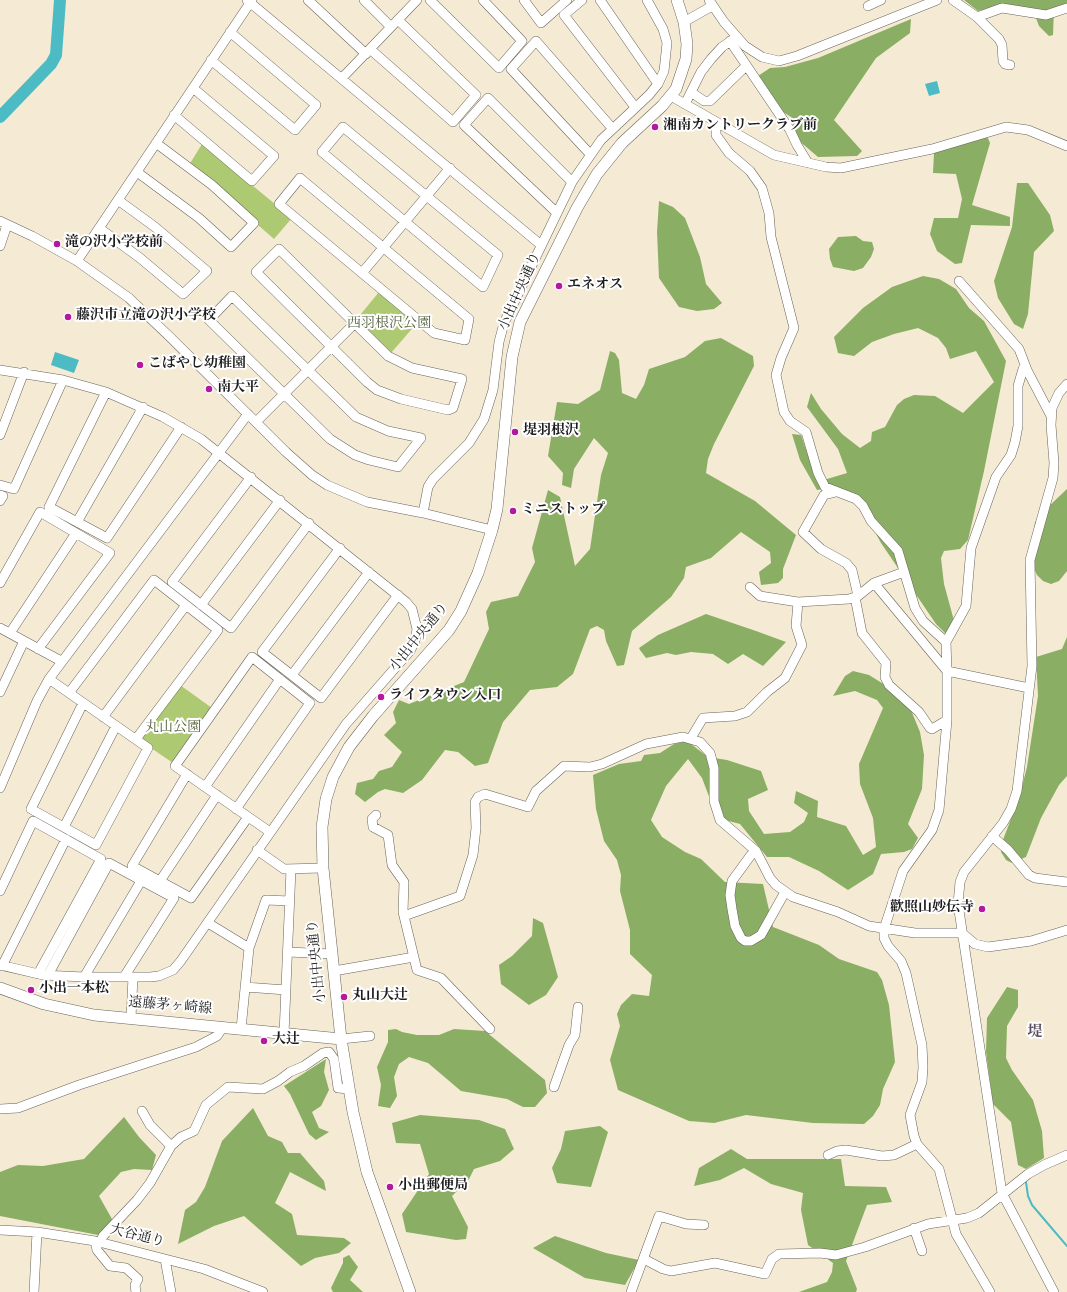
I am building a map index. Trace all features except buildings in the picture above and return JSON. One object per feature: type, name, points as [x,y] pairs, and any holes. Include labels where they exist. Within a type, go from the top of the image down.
[{"type":"main road","points":[[671,96],[682,74],[686,59],[687,44],[684,22],[676,0]]},
{"type":"main road","name":"小出中央通り","points":[[410,1292],[367,1172],[352,1112],[341,1039],[323,868],[322,827],[326,800],[333,776],[349,747],[373,716],[449,630],[462,611],[478,573],[497,509],[512,357],[520,322],[577,208],[597,174],[626,138],[671,96]]},
{"type":"main road","name":"遠藤茅ヶ崎線","points":[[0,988],[44,1004],[70,1010],[131,1018],[341,1039]]},
{"type":"street","points":[[308,0],[453,122],[476,95],[395,24],[364,0]]},
{"type":"street","points":[[342,78],[417,0]]},
{"type":"street","points":[[430,0],[499,68],[522,41],[483,0]]},
{"type":"street","points":[[524,0],[541,23],[566,0]]},
{"type":"street","points":[[582,0],[564,15],[635,107]]},
{"type":"street","points":[[600,0],[658,84]]},
{"type":"street","points":[[423,512],[428,487],[433,479],[469,443],[484,418],[493,390],[499,342],[504,323],[572,182],[590,154],[612,128],[658,84],[664,71],[666,44],[663,29],[647,0]]},
{"type":"street","points":[[868,6],[881,0]]},
{"type":"street","points":[[733,39],[758,55],[771,60],[786,60],[937,0]]},
{"type":"street","points":[[953,0],[977,17],[999,39],[1002,45],[1003,61],[1005,64],[1010,65]]},
{"type":"street","points":[[77,261],[250,1],[541,245]]},
{"type":"street","points":[[684,22],[710,3],[733,39],[746,66],[790,130],[808,163]]},
{"type":"street","points":[[977,17],[1002,8],[1046,15],[1067,8]]},
{"type":"street","points":[[211,60],[295,130],[316,104],[230,32]]},
{"type":"street","points":[[685,104],[701,72],[733,39]]},
{"type":"street","points":[[590,154],[511,69],[536,42],[612,128]]},
{"type":"street","points":[[691,92],[704,102],[710,101],[746,66]]},
{"type":"street","points":[[174,116],[252,181],[274,156],[193,88]]},
{"type":"street","points":[[671,96],[774,155],[826,167],[847,166],[932,149],[1006,127],[1028,130],[1067,146]]},
{"type":"street","points":[[557,213],[464,126],[488,98],[572,182]]},
{"type":"street","points":[[716,122],[716,135],[729,153],[750,171],[762,188],[769,213],[771,237],[794,328],[781,358],[776,375],[784,412],[790,421],[806,432],[818,474],[825,487],[856,499],[863,506],[871,521],[898,551],[915,608],[923,621],[946,642]]},
{"type":"street","points":[[343,127],[426,196],[498,255],[482,287],[322,152],[343,127]]},
{"type":"street","points":[[137,172],[199,218],[231,247],[254,223],[212,185],[156,144]]},
{"type":"street","points":[[362,272],[450,168]]},
{"type":"street","points":[[300,178],[469,319],[465,340],[434,333],[362,272],[279,204],[300,178]]},
{"type":"street","points":[[99,228],[145,262],[183,294],[207,271],[155,227],[118,200]]},
{"type":"street","points":[[0,246],[4,223],[77,261],[109,283],[149,316],[256,422],[312,475],[327,485],[367,502],[423,512],[492,530]]},
{"type":"street","points":[[279,249],[377,346],[400,363],[412,368],[462,379],[453,408],[448,410],[401,399],[378,390],[366,382],[331,347],[256,272],[279,249]]},
{"type":"street","points":[[958,281],[1011,338],[1019,349],[1027,370],[1051,416]]},
{"type":"street","points":[[232,296],[308,370],[356,417],[388,431],[421,438],[398,467],[369,460],[342,448],[319,429],[209,320],[232,296]]},
{"type":"street","points":[[256,422],[354,323]]},
{"type":"street","points":[[990,1292],[956,1234],[939,1169],[917,1144],[911,1124],[910,1115],[922,1082],[922,1045],[906,973],[901,960],[888,946],[884,938],[884,929],[903,871],[936,821],[939,810],[947,720],[948,670],[946,642],[966,606],[971,548],[996,477],[1011,454],[1015,442],[1018,426],[1018,386],[1023,369],[1027,370]]},
{"type":"street","points":[[0,370],[24,372],[63,380],[106,392],[143,407],[182,427],[219,452],[398,595],[412,609],[416,619],[417,629],[415,641],[410,651],[346,724],[257,850],[208,923],[173,970],[159,976],[84,977],[38,974],[1,966],[66,839]]},
{"type":"street","points":[[0,435],[24,372]]},
{"type":"street","points":[[0,485],[14,489],[63,380]]},
{"type":"street","points":[[1054,1292],[1002,1193],[958,904],[960,882],[972,860],[992,836],[1010,809],[1017,791],[1032,666],[1030,560],[1053,478],[1054,463],[1051,416],[1055,401],[1067,384]]},
{"type":"street","points":[[106,392],[49,507],[107,538],[182,427]]},
{"type":"street","points":[[77,522],[143,407]]},
{"type":"street","points":[[0,788],[37,701],[49,679],[61,661],[248,414]]},
{"type":"street","points":[[251,477],[172,582],[230,628],[309,523]]},
{"type":"street","points":[[836,492],[824,495],[802,532],[821,549],[846,563],[854,576],[862,633],[886,663],[885,677],[889,685],[919,712],[930,728],[932,729],[947,720]]},
{"type":"street","points":[[0,495],[3,496],[0,501]]},
{"type":"street","points":[[201,605],[280,500]]},
{"type":"street","points":[[0,583],[40,512],[110,553],[38,649]]},
{"type":"street","points":[[10,634],[76,533]]},
{"type":"street","points":[[340,548],[262,652],[321,698],[398,595]]},
{"type":"street","points":[[292,675],[369,572]]},
{"type":"street","points":[[750,587],[760,596],[798,602],[831,601],[856,597],[874,583],[904,572]]},
{"type":"street","points":[[69,693],[154,580],[218,630],[136,739]]},
{"type":"street","points":[[874,583],[948,670],[1029,688]]},
{"type":"street","points":[[690,738],[703,718],[735,716],[747,712],[767,692],[785,678],[802,645],[802,641],[796,626],[798,602]]},
{"type":"street","points":[[103,717],[186,605]]},
{"type":"street","points":[[0,628],[61,661]]},
{"type":"street","points":[[0,692],[24,641]]},
{"type":"street","points":[[236,809],[310,703],[252,657],[175,766],[236,809],[270,832]]},
{"type":"street","points":[[49,679],[84,703],[116,726],[136,739],[148,748],[96,845],[31,809],[84,703]]},
{"type":"street","points":[[205,787],[280,679]]},
{"type":"street","points":[[64,827],[116,726]]},
{"type":"street","points":[[404,916],[460,896],[473,855],[476,828],[475,802],[478,797],[485,794],[528,807],[540,787],[564,766],[590,767],[602,764],[646,744],[683,736],[700,742],[710,753],[714,768],[714,801],[720,820],[756,851],[770,878],[785,892],[793,897],[838,912],[861,923],[884,929],[915,933],[962,933],[975,944],[988,947],[1031,941],[1067,930]]},
{"type":"street","points":[[187,774],[132,866],[191,898],[248,817]]},
{"type":"street","points":[[160,881],[217,795]]},
{"type":"street","points":[[376,815],[372,819],[373,827],[388,835],[392,865],[404,882],[402,902],[404,916],[417,970],[441,978],[490,1029]]},
{"type":"street","points":[[0,891],[33,821],[101,859],[38,974]]},
{"type":"street","points":[[992,836],[1008,850],[1029,875],[1035,878],[1067,882]]},
{"type":"street","points":[[257,850],[284,869],[323,868]]},
{"type":"street","points":[[756,851],[751,855],[732,881],[730,895],[732,909],[735,926],[741,938],[745,941],[761,935],[785,892]]},
{"type":"street","points":[[48,975],[109,863],[174,898],[129,977],[131,1018]]},
{"type":"street","points":[[284,1034],[291,869]]},
{"type":"street","points":[[84,977],[141,881]]},
{"type":"street","points":[[241,1029],[249,948],[266,900],[290,901]]},
{"type":"street","points":[[208,923],[249,948]]},
{"type":"street","points":[[288,952],[332,954]]},
{"type":"street","points":[[334,971],[414,957]]},
{"type":"street","points":[[245,986],[286,990]]},
{"type":"street","points":[[554,1087],[569,1045],[575,1035],[578,1007]]},
{"type":"street","points":[[0,1109],[18,1108],[79,1085],[196,1046],[217,1036],[223,1027]]},
{"type":"street","points":[[341,1039],[370,1036]]},
{"type":"street","points":[[136,1292],[135,1285],[138,1279],[126,1268],[110,1266],[97,1250],[98,1242],[137,1200],[150,1183],[171,1146],[181,1137],[194,1131],[206,1104],[228,1087],[264,1089],[323,1053],[329,1052],[334,1059],[338,1088],[349,1090]]},
{"type":"street","points":[[142,1111],[150,1125],[171,1146]]},
{"type":"street","points":[[828,1155],[837,1151],[846,1150],[882,1156],[894,1155],[917,1144]]},
{"type":"street","points":[[644,1259],[663,1269],[672,1271],[715,1264],[765,1274],[775,1255],[820,1252],[836,1255],[870,1245],[914,1228],[952,1219],[967,1218],[979,1213],[1002,1193],[1044,1165],[1067,1156]]},
{"type":"street","points":[[631,1292],[659,1216],[686,1224],[704,1225]]},
{"type":"street","points":[[914,1228],[922,1251]]},
{"type":"street","name":"大谷通り","points":[[0,1230],[37,1232],[98,1242],[224,1276],[263,1292]]},
{"type":"street","points":[[34,1292],[37,1232]]},
{"type":"street","points":[[165,1259],[171,1292]]},
{"type":"green space","points":[[964,0],[1067,0],[1067,7],[1054,9],[1053,35],[1049,36],[1039,26],[1033,10],[1003,4],[978,11]]},
{"type":"green space","points":[[911,19],[910,33],[876,58],[834,120],[862,151],[857,156],[818,157],[797,139],[791,117],[780,110],[758,76],[770,68],[785,67],[818,58]]},
{"type":"green space","points":[[987,136],[990,143],[972,205],[1010,217],[1010,226],[971,225],[962,263],[955,264],[937,251],[930,234],[934,218],[958,218],[962,199],[956,174],[933,173],[934,153]]},
{"type":"green space","points":[[202,144],[292,218],[274,239],[189,165]]},
{"type":"green space","points":[[1017,183],[1028,183],[1050,215],[1054,231],[1034,252],[1028,314],[1023,329],[1014,324],[998,298],[994,281],[1012,227]]},
{"type":"green space","points":[[659,201],[673,207],[685,218],[700,257],[706,284],[722,303],[714,309],[697,311],[679,307],[659,278],[657,232]]},
{"type":"green space","points":[[856,236],[863,241],[872,242],[874,249],[871,257],[863,268],[854,271],[833,267],[829,249],[838,237]]},
{"type":"green space","points":[[923,276],[939,279],[956,289],[969,308],[984,321],[1006,361],[984,471],[968,540],[960,549],[944,551],[941,558],[944,584],[956,628],[947,635],[936,624],[881,543],[855,495],[837,487],[817,490],[800,460],[792,434],[801,435],[817,482],[847,473],[838,449],[807,407],[811,393],[821,409],[842,434],[860,448],[871,441],[872,432],[885,427],[897,405],[904,399],[914,395],[935,396],[963,413],[994,382],[976,351],[950,359],[946,348],[938,338],[918,328],[894,334],[872,342],[854,356],[838,353],[834,337],[863,308],[892,287]]},
{"type":"green space","name":"西羽根沢公園","points":[[379,292],[417,323],[391,353],[356,320]]},
{"type":"green space","points":[[721,338],[753,356],[754,366],[714,444],[708,459],[706,473],[755,501],[796,535],[783,569],[783,578],[778,583],[761,585],[759,572],[771,563],[770,552],[741,532],[711,558],[686,567],[684,578],[671,597],[632,631],[624,665],[617,666],[606,641],[604,630],[597,626],[590,629],[573,674],[557,687],[530,690],[503,722],[488,763],[475,766],[458,752],[445,750],[422,780],[403,793],[385,789],[378,792],[365,802],[355,794],[357,783],[373,779],[379,771],[392,767],[402,752],[384,735],[396,723],[393,712],[399,700],[409,704],[464,682],[489,629],[486,612],[491,602],[518,596],[535,562],[532,548],[548,490],[560,497],[575,566],[590,549],[601,475],[608,453],[594,438],[574,469],[571,488],[562,485],[563,473],[548,456],[557,402],[578,404],[600,390],[610,351],[615,353],[619,360],[622,393],[636,399],[644,385],[649,369],[685,357],[705,341]]},
{"type":"green space","points":[[1067,489],[1067,571],[1059,581],[1051,584],[1043,581],[1037,575],[1030,560],[1035,522]]},
{"type":"green space","points":[[706,614],[786,642],[763,666],[743,654],[728,664],[713,654],[691,652],[676,655],[667,653],[646,658],[640,650],[639,648],[658,635]]},
{"type":"green space","points":[[1067,637],[1067,776],[1059,785],[1041,818],[1026,857],[1012,863],[1006,860],[1001,852],[1001,845],[1019,798],[1027,767],[1038,696],[1036,657],[1062,649]]},
{"type":"green space","points":[[853,671],[869,675],[906,698],[920,732],[924,755],[922,789],[908,824],[918,838],[912,849],[904,852],[881,854],[873,874],[848,890],[819,871],[789,857],[767,857],[740,824],[725,820],[713,807],[702,778],[688,759],[666,786],[651,820],[662,837],[685,852],[701,859],[725,882],[763,884],[773,927],[819,945],[839,959],[877,972],[882,980],[889,1005],[895,1062],[883,1089],[880,1105],[873,1116],[864,1124],[813,1123],[746,1115],[714,1123],[689,1121],[618,1090],[610,1060],[620,1026],[617,1014],[621,1005],[632,994],[649,996],[652,975],[630,954],[630,930],[620,891],[621,875],[617,860],[604,841],[596,809],[593,775],[619,764],[641,761],[644,755],[660,753],[674,744],[687,741],[708,757],[727,760],[761,771],[768,790],[748,799],[749,811],[764,834],[790,832],[804,822],[808,813],[794,803],[796,791],[818,801],[817,817],[846,826],[863,855],[876,847],[873,818],[860,784],[859,764],[883,708],[877,700],[855,691],[833,696],[845,676]]},
{"type":"green space","name":"丸山公園","points":[[180,685],[212,708],[173,763],[151,748],[152,746],[142,739],[142,736]]},
{"type":"green space","points":[[533,918],[543,923],[558,977],[546,995],[529,1005],[501,984],[499,965],[512,956],[532,936]]},
{"type":"green space","points":[[1007,987],[1018,990],[1018,1007],[1007,1026],[1006,1058],[1012,1070],[1033,1100],[1042,1131],[1044,1158],[1026,1169],[1018,1165],[1011,1122],[993,1104],[986,1052],[987,1018]]},
{"type":"green space","points":[[396,1029],[402,1032],[417,1035],[439,1035],[454,1029],[485,1031],[545,1080],[547,1093],[535,1107],[523,1107],[507,1099],[461,1091],[428,1063],[409,1057],[399,1064],[394,1077],[397,1096],[390,1108],[378,1106],[381,1085],[377,1067],[388,1042],[388,1030]]},
{"type":"green space","points":[[326,1059],[324,1072],[329,1090],[321,1106],[312,1112],[319,1128],[329,1132],[316,1140],[309,1134],[290,1094],[284,1086]]},
{"type":"green space","points":[[253,1108],[268,1136],[282,1142],[288,1153],[300,1153],[324,1181],[326,1191],[290,1172],[275,1203],[292,1214],[297,1235],[344,1238],[351,1243],[339,1253],[315,1258],[301,1266],[244,1216],[214,1226],[178,1244],[185,1210],[196,1202],[205,1187],[222,1141]]},
{"type":"green space","points":[[420,1115],[479,1120],[505,1129],[514,1149],[500,1161],[474,1169],[469,1179],[452,1196],[468,1227],[466,1239],[456,1240],[406,1232],[402,1214],[429,1174],[420,1144],[396,1143],[392,1123]]},
{"type":"green space","points":[[124,1117],[139,1137],[156,1155],[152,1170],[134,1169],[121,1172],[99,1196],[112,1219],[107,1229],[98,1235],[0,1216],[0,1172],[18,1165],[43,1166],[84,1159]]},
{"type":"green space","points":[[600,1126],[608,1132],[591,1187],[557,1183],[552,1168],[561,1149],[565,1131]]},
{"type":"green space","points":[[731,1149],[747,1159],[841,1159],[845,1186],[886,1187],[892,1202],[867,1205],[846,1261],[857,1289],[856,1292],[799,1292],[827,1282],[832,1272],[833,1263],[808,1245],[801,1210],[803,1193],[771,1184],[744,1168],[720,1180],[694,1186],[699,1168]]},
{"type":"green space","points":[[555,1236],[606,1253],[639,1260],[625,1285],[585,1278],[533,1248]]},
{"type":"green space","points":[[349,1255],[358,1267],[350,1280],[363,1292],[333,1292],[331,1288],[343,1263],[343,1258]]},
{"type":"water","points":[[937,81],[940,93],[929,96],[925,84]]},
{"type":"water","points":[[55,352],[79,360],[74,373],[51,365]]},
{"type":"waterway","points":[[0,117],[51,64],[56,55],[60,0]]},
{"type":"waterway","points":[[1026,1182],[1028,1196],[1032,1205],[1067,1246]]},
{"type":"place","name":"湘南カントリークラブ前","points":[[655,127]]},
{"type":"place","name":"滝の沢小学校前","points":[[57,244]]},
{"type":"place","name":"エネオス","points":[[559,286]]},
{"type":"place","name":"藤沢市立滝の沢小学校","points":[[68,317]]},
{"type":"place","name":"こばやし幼稚園","points":[[140,365]]},
{"type":"place","name":"南大平","points":[[209,389]]},
{"type":"place","name":"堤羽根沢","points":[[515,432]]},
{"type":"place","name":"ミニストップ","points":[[513,511]]},
{"type":"place","name":"ライフタウン入口","points":[[381,697]]},
{"type":"place","name":"歡照山妙伝寺","points":[[982,909]]},
{"type":"place","name":"小出一本松","points":[[31,990]]},
{"type":"place","name":"丸山大辻","points":[[344,997]]},
{"type":"place","name":"大辻","points":[[264,1041]]},
{"type":"place","name":"小出郵便局","points":[[390,1187]]},
{"type":"district","name":"堤","points":[[1035,1033]]}]
